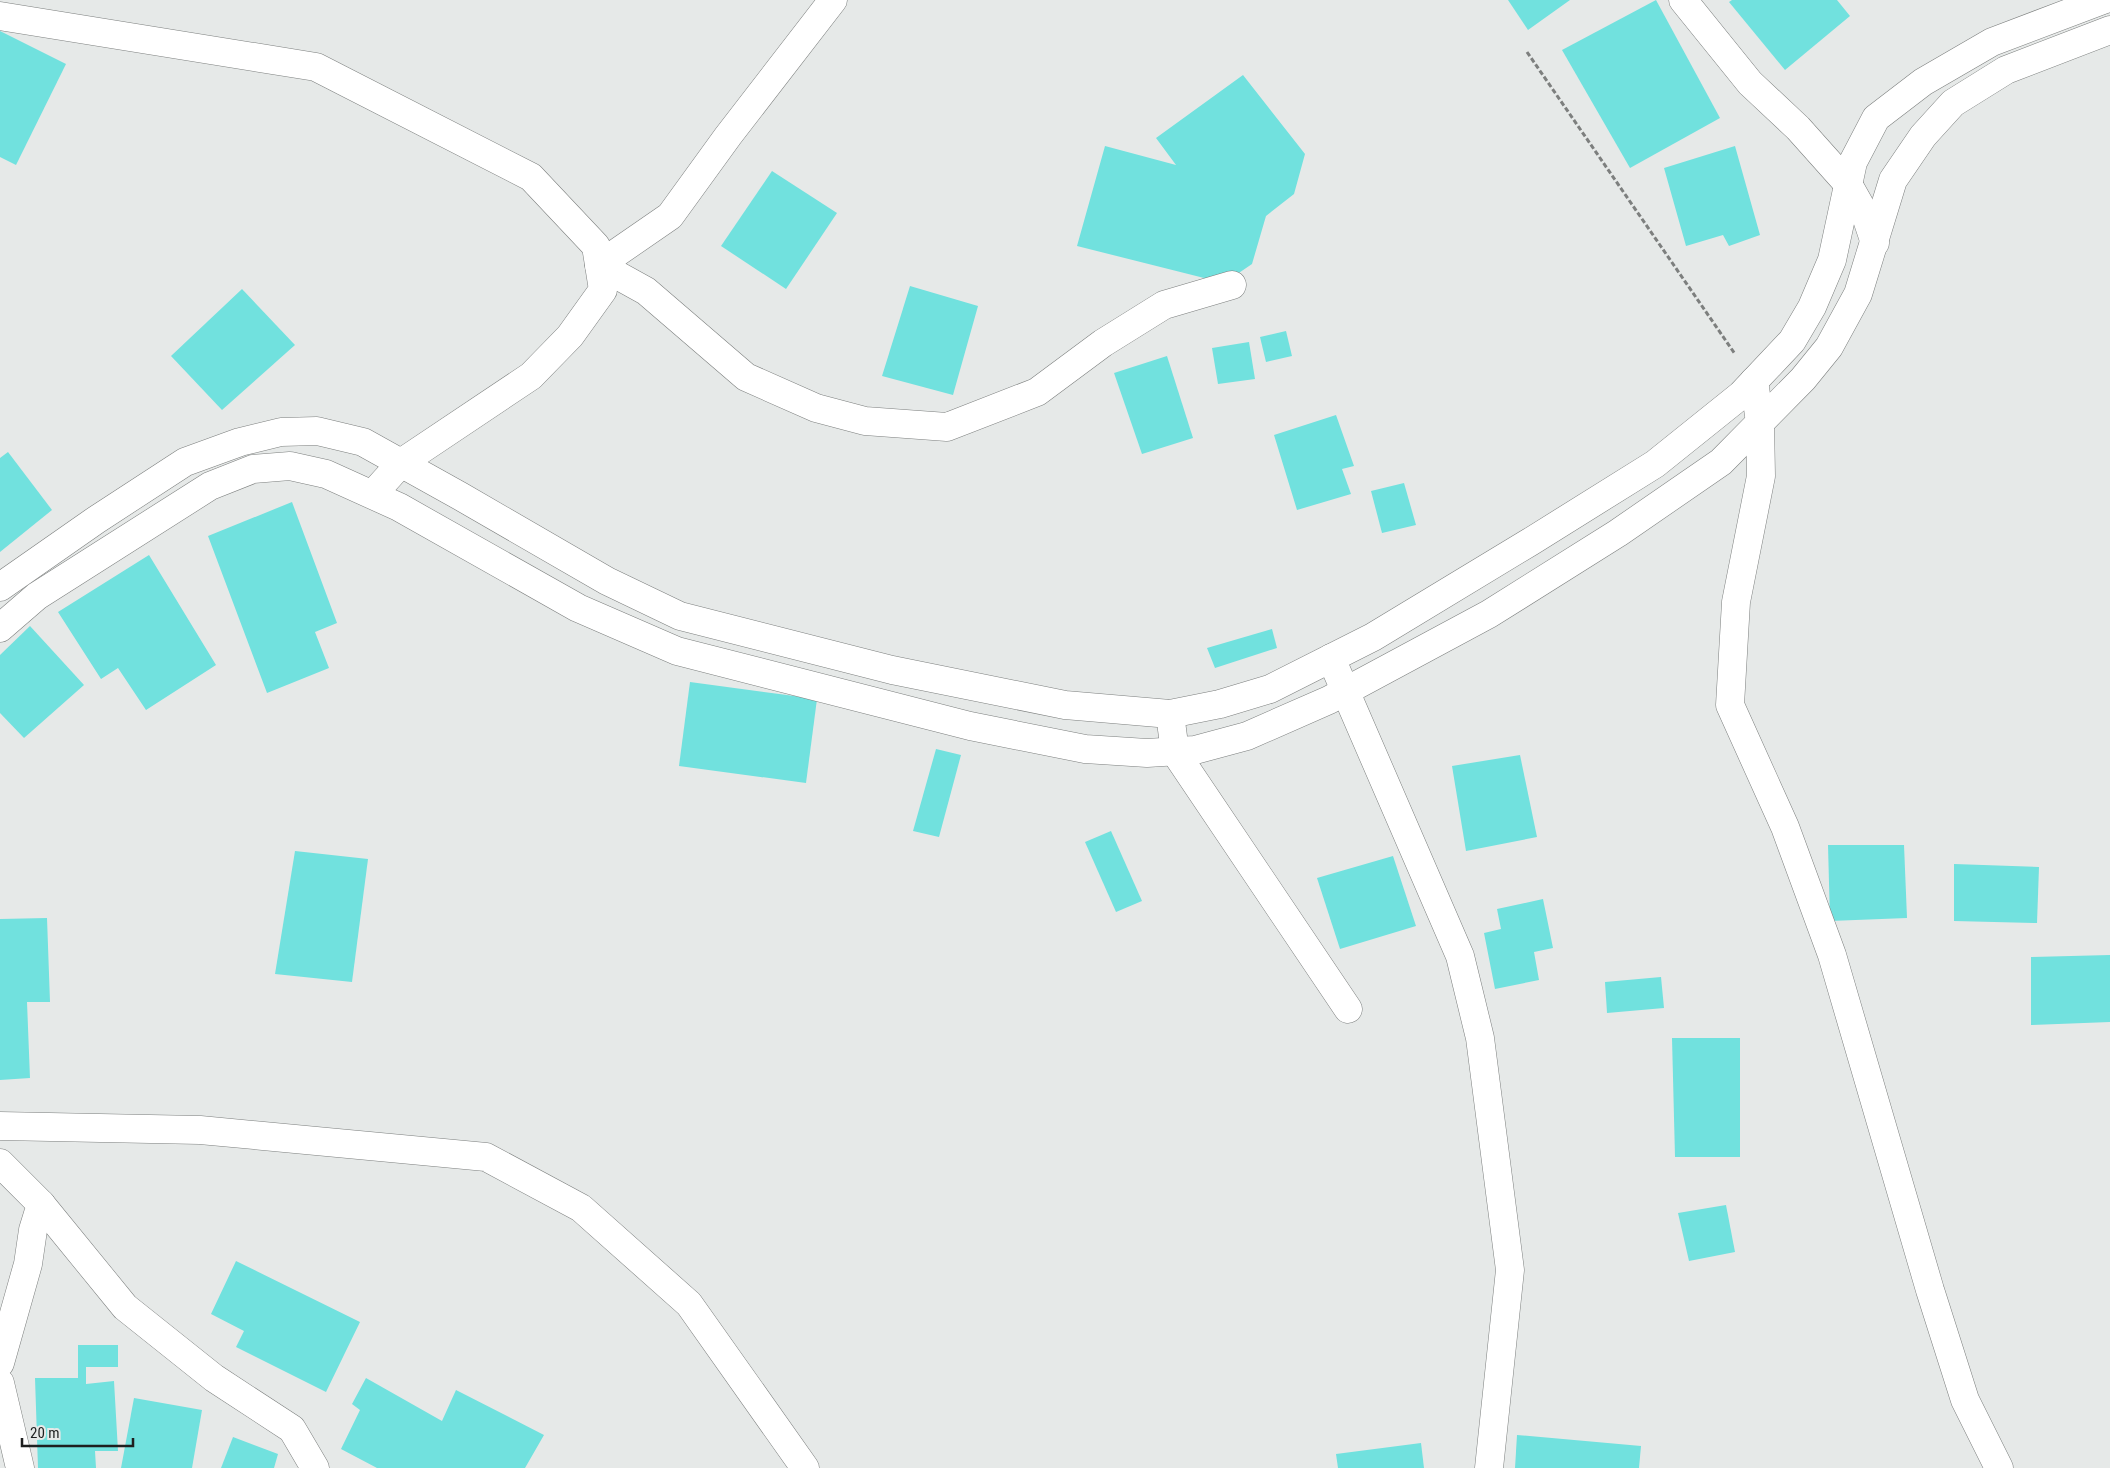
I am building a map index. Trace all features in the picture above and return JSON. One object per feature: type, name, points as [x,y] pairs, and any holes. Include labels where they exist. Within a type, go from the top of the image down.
[{"type":"street","points":[[599,265],[670,216],[728,136],[833,0]]},
{"type":"street","points":[[1683,0],[1750,83],[1798,128],[1848,184],[1866,216],[1875,243]]},
{"type":"street","points":[[0,587],[96,520],[185,462],[240,442],[281,432],[317,431],[363,442],[607,581],[680,616],[892,670],[1056,703],[1123,711],[1170,714],[1220,704],[1270,689],[1373,637],[1655,464],[1741,395],[1792,341],[1812,307],[1832,260],[1854,162],[1876,118],[1923,82],[1992,42],[2103,0]]},
{"type":"street","points":[[0,16],[316,67],[531,177],[596,246],[603,290],[570,336],[531,376],[400,463],[373,494]]},
{"type":"street","points":[[0,628],[36,596],[210,486],[253,469],[290,466],[326,474],[373,494],[400,507],[578,608],[677,651],[970,726],[1085,749],[1147,753],[1175,752],[1195,750],[1248,736],[1346,691],[1489,614],[1618,533],[1721,462],[1803,379],[1829,347],[1858,294],[1893,180],[1923,136],[1953,103],[2006,70],[2110,30]]},
{"type":"street","points":[[599,265],[646,291],[746,377],[816,408],[865,421],[947,427],[1037,392],[1103,343],[1164,305],[1232,285]]},
{"type":"street","points":[[1754,381],[1760,422],[1761,476],[1736,602],[1730,705],[1785,827],[1832,955],[1930,1290],[1962,1391],[1999,1468]]},
{"type":"street","points":[[1331,658],[1460,956],[1480,1038],[1510,1270],[1489,1468]]},
{"type":"street","points":[[1170,714],[1175,752],[1348,1009]]},
{"type":"street","points":[[0,1126],[200,1130],[486,1157],[581,1208],[689,1304],[805,1468]]},
{"type":"street","points":[[0,1163],[41,1204],[125,1307],[214,1378],[292,1429],[315,1468]]},
{"type":"street","points":[[1,1355],[28,1264],[33,1230],[41,1204]]},
{"type":"street","points":[[0,1383],[20,1468]]},
{"type":"path","points":[[1527,52],[1754,381]]},
{"type":"building","points":[[1508,0],[1570,0],[1528,30]]},
{"type":"building","points":[[1656,0],[1720,118],[1630,168],[1562,50]]},
{"type":"building","points":[[1732,0],[1837,0],[1850,16],[1785,70],[1729,2]]},
{"type":"building","points":[[0,31],[66,64],[16,165],[0,157]]},
{"type":"building","points":[[1243,75],[1305,154],[1294,194],[1266,216],[1252,264],[1224,283],[1077,246],[1105,146],[1176,165],[1156,138]]},
{"type":"building","points":[[1735,146],[1760,235],[1729,246],[1723,235],[1686,246],[1664,168]]},
{"type":"building","points":[[772,171],[837,213],[786,289],[721,246]]},
{"type":"building","points":[[910,286],[978,306],[953,395],[882,376]]},
{"type":"building","points":[[242,289],[295,345],[222,410],[171,356]]},
{"type":"building","points":[[1286,331],[1292,356],[1266,362],[1260,337]]},
{"type":"building","points":[[1249,342],[1255,379],[1218,384],[1212,348]]},
{"type":"building","points":[[1167,356],[1193,438],[1142,454],[1114,373]]},
{"type":"building","points":[[1336,415],[1354,466],[1342,469],[1351,494],[1297,510],[1274,435]]},
{"type":"building","points":[[8,452],[52,510],[0,552],[0,458]]},
{"type":"building","points":[[1404,483],[1416,525],[1382,533],[1371,491]]},
{"type":"building","points":[[292,502],[337,623],[315,632],[329,668],[267,693],[208,536]]},
{"type":"building","points":[[149,555],[216,665],[146,710],[118,668],[101,679],[58,612]]},
{"type":"building","points":[[30,626],[84,685],[24,738],[0,713],[0,655]]},
{"type":"building","points":[[1272,629],[1277,648],[1215,668],[1207,648]]},
{"type":"building","points":[[690,682],[817,699],[806,783],[679,766]]},
{"type":"building","points":[[936,749],[961,755],[939,837],[913,831]]},
{"type":"building","points":[[1520,755],[1537,837],[1466,851],[1452,766]]},
{"type":"building","points":[[1111,831],[1142,901],[1116,912],[1085,842]]},
{"type":"building","points":[[1828,845],[1904,845],[1907,918],[1830,921]]},
{"type":"building","points":[[295,851],[368,859],[352,982],[275,974]]},
{"type":"building","points":[[1393,856],[1416,926],[1340,949],[1317,878]]},
{"type":"building","points":[[1954,864],[2039,867],[2037,923],[1954,921]]},
{"type":"building","points":[[1543,899],[1553,948],[1534,952],[1539,980],[1495,989],[1484,933],[1501,929],[1497,909]]},
{"type":"building","points":[[47,918],[50,1002],[27,1002],[30,1078],[0,1080],[0,919]]},
{"type":"building","points":[[2110,955],[2110,1022],[2031,1025],[2031,957]]},
{"type":"building","points":[[1661,977],[1664,1008],[1607,1013],[1605,982]]},
{"type":"building","points":[[1672,1038],[1740,1038],[1740,1157],[1675,1157]]},
{"type":"building","points":[[1726,1205],[1735,1252],[1689,1261],[1678,1213]]},
{"type":"building","points":[[236,1261],[360,1322],[326,1392],[236,1347],[244,1331],[211,1314]]},
{"type":"building","points":[[78,1345],[118,1345],[118,1367],[86,1367],[86,1384],[114,1381],[118,1451],[95,1451],[96,1468],[38,1468],[35,1378],[78,1378]]},
{"type":"building","points":[[366,1378],[442,1421],[456,1390],[544,1435],[525,1468],[377,1468],[341,1449],[360,1410],[352,1404]]},
{"type":"building","points":[[134,1398],[202,1410],[192,1468],[121,1468]]},
{"type":"building","points":[[1517,1435],[1641,1446],[1639,1468],[1515,1468]]},
{"type":"building","points":[[233,1437],[278,1454],[274,1468],[221,1468]]},
{"type":"building","points":[[1421,1443],[1424,1468],[1338,1468],[1336,1454]]}]
